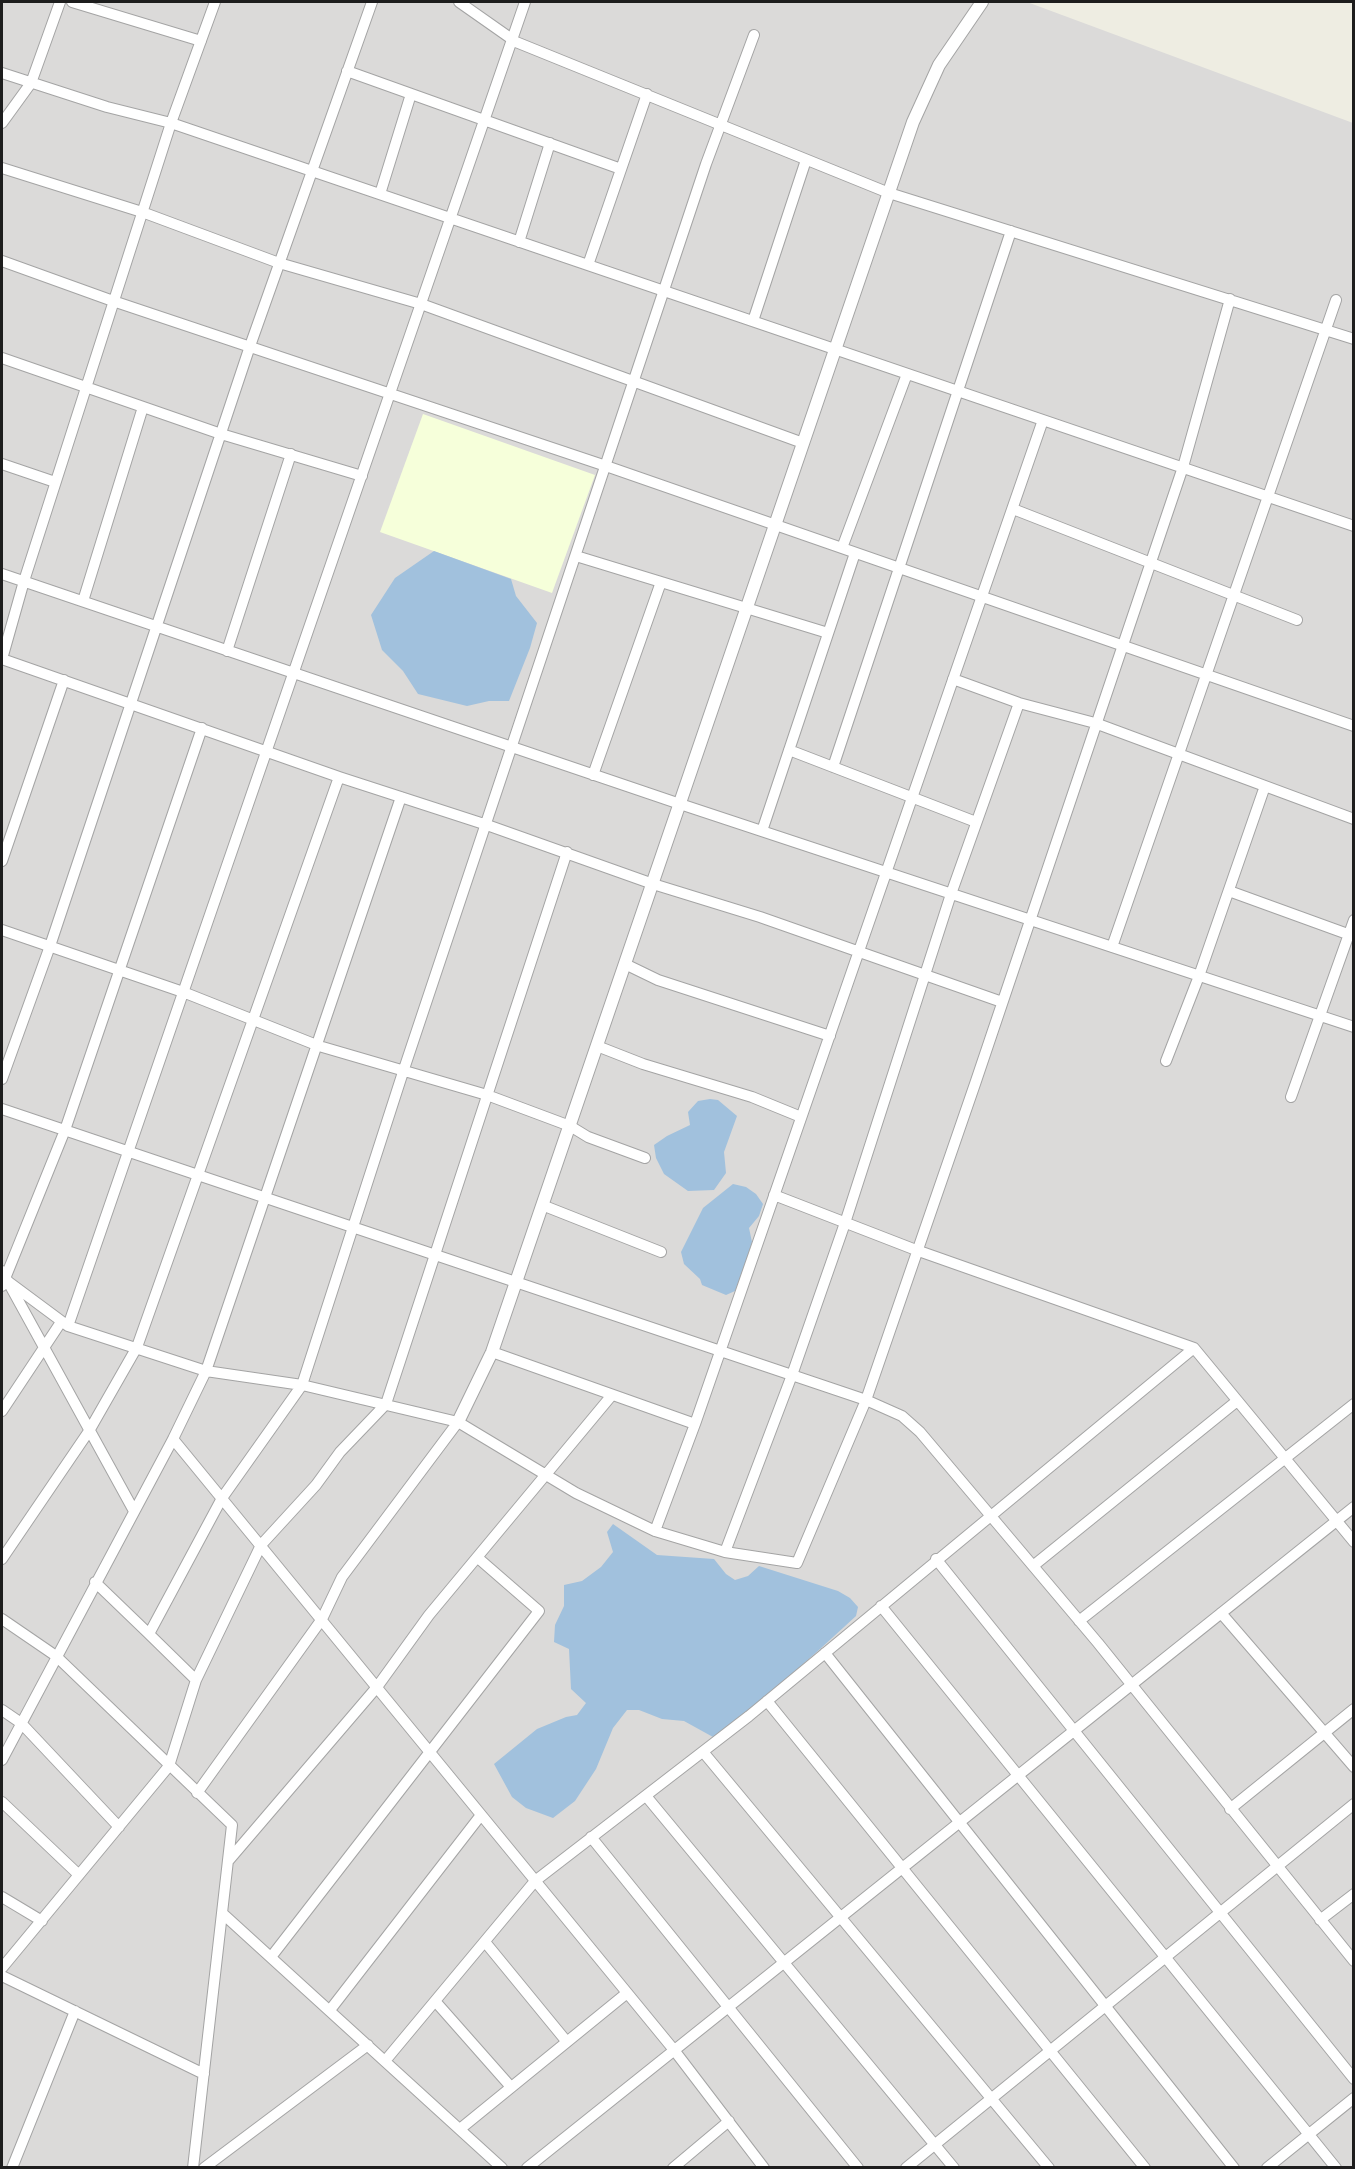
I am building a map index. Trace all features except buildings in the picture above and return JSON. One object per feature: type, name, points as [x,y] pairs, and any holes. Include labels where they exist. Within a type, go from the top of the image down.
[{"type":"street","points":[[2,123],[31,83],[60,2]]},
{"type":"street","points":[[72,2],[201,41]]},
{"type":"street","points":[[214,2],[142,212],[55,482],[2,659],[339,777],[567,852],[653,884],[760,917],[1002,1002]]},
{"type":"street","points":[[2,1079],[50,946],[250,346],[370,2]]},
{"type":"street","points":[[459,2],[512,39],[889,193],[1353,339]]},
{"type":"street","points":[[2,1411],[44,1348],[65,1324],[128,1152],[525,2]]},
{"type":"street","points":[[197,1793],[322,1619],[342,1577],[458,1422],[471,1401],[492,1352],[913,122],[939,65],[982,2]]},
{"type":"street","points":[[149,1634],[222,1498],[302,1385],[404,1069],[633,383],[720,125],[754,35]]},
{"type":"street","points":[[347,71],[621,169]]},
{"type":"street","points":[[2,74],[107,107],[171,123],[1353,526]]},
{"type":"street","points":[[380,194],[411,94]]},
{"type":"street","points":[[588,265],[647,94]]},
{"type":"street","points":[[519,242],[550,144]]},
{"type":"street","points":[[753,321],[806,160]]},
{"type":"street","points":[[2,168],[142,212],[279,263],[421,304],[633,383],[804,443]]},
{"type":"street","points":[[833,767],[1011,231]]},
{"type":"street","points":[[2,261],[113,302],[606,466],[1353,726]]},
{"type":"street","points":[[3,1279],[65,1324],[206,1371],[302,1385],[458,1422],[576,1493],[655,1531],[726,1552],[797,1563],[866,1400],[1183,467],[1230,300]]},
{"type":"street","points":[[1112,947],[1336,300]]},
{"type":"street","points":[[2,358],[221,434],[362,476]]},
{"type":"street","points":[[842,548],[907,374]]},
{"type":"street","points":[[82,601],[143,407]]},
{"type":"street","points":[[655,1531],[695,1424],[1043,420]]},
{"type":"street","points":[[227,651],[291,454]]},
{"type":"street","points":[[2,464],[55,482]]},
{"type":"street","points":[[1012,508],[1297,620]]},
{"type":"street","points":[[762,831],[855,553]]},
{"type":"street","points":[[576,556],[828,633]]},
{"type":"street","points":[[2,574],[593,775],[1353,1027]]},
{"type":"street","points":[[593,775],[661,582]]},
{"type":"street","points":[[953,679],[1019,703],[1095,723],[1353,819]]},
{"type":"street","points":[[2,861],[64,680]]},
{"type":"street","points":[[726,1552],[792,1375],[845,1222],[951,894],[1019,703]]},
{"type":"street","points":[[3,1279],[65,1130],[202,728]]},
{"type":"street","points":[[789,750],[976,822]]},
{"type":"street","points":[[2,1559],[89,1431],[137,1347],[200,1176],[252,1019],[339,777]]},
{"type":"street","points":[[1166,1061],[1199,976],[1265,786]]},
{"type":"street","points":[[2,1760],[173,1439],[206,1371],[401,797]]},
{"type":"street","points":[[2,1968],[169,1766],[196,1680],[261,1545],[316,1485],[340,1452],[386,1404],[433,1254],[567,852]]},
{"type":"street","points":[[1229,891],[1351,936]]},
{"type":"street","points":[[1291,1097],[1351,936],[1353,920]]},
{"type":"street","points":[[2,930],[183,992],[317,1045],[487,1095],[570,1126],[588,1137],[645,1158]]},
{"type":"street","points":[[626,964],[658,980],[830,1035]]},
{"type":"street","points":[[597,1046],[643,1064],[752,1097],[801,1118]]},
{"type":"street","points":[[2,1109],[866,1400],[902,1416],[920,1432],[1079,1621],[1353,1961]]},
{"type":"street","points":[[774,1195],[916,1250],[1194,1348],[1353,1542]]},
{"type":"street","points":[[542,1205],[661,1251]]},
{"type":"street","points":[[3,1279],[134,1511]]},
{"type":"street","points":[[385,2061],[535,1881],[704,1753],[990,1514],[1194,1348]]},
{"type":"street","points":[[492,1352],[695,1424]]},
{"type":"street","points":[[229,1861],[377,1687],[429,1615],[612,1395]]},
{"type":"street","points":[[1033,1566],[1237,1401]]},
{"type":"street","points":[[1079,1621],[1353,1404]]},
{"type":"street","points":[[173,1439],[674,2050],[764,2168]]},
{"type":"street","points":[[527,2168],[1353,1507]]},
{"type":"street","points":[[271,1957],[539,1611],[478,1558]]},
{"type":"street","points":[[936,1559],[1353,2079]]},
{"type":"street","points":[[95,1582],[196,1680]]},
{"type":"street","points":[[881,1606],[1336,2168]]},
{"type":"street","points":[[1221,1613],[1353,1767]]},
{"type":"street","points":[[2,1619],[56,1656],[232,1826],[193,2168]]},
{"type":"street","points":[[825,1653],[1234,2168]]},
{"type":"street","points":[[767,1701],[1145,2168]]},
{"type":"street","points":[[1230,1809],[1353,1709]]},
{"type":"street","points":[[2,1710],[21,1723],[119,1827]]},
{"type":"street","points":[[704,1753],[1049,2168]]},
{"type":"street","points":[[646,1796],[954,2168]]},
{"type":"street","points":[[2,1802],[79,1875]]},
{"type":"street","points":[[906,2168],[1353,1804]]},
{"type":"street","points":[[330,2010],[481,1815]]},
{"type":"street","points":[[591,1837],[858,2168]]},
{"type":"street","points":[[1320,1920],[1353,1894]]},
{"type":"street","points":[[2,1897],[42,1921]]},
{"type":"street","points":[[222,1913],[502,2168]]},
{"type":"street","points":[[485,1941],[567,2042]]},
{"type":"street","points":[[2,1976],[204,2074]]},
{"type":"street","points":[[460,2129],[627,1993]]},
{"type":"street","points":[[435,2001],[511,2087]]},
{"type":"street","points":[[12,2168],[75,2012]]},
{"type":"street","points":[[204,2168],[368,2045]]},
{"type":"street","points":[[1267,2168],[1353,2098]]},
{"type":"street","points":[[673,2168],[729,2121]]},
{"type":"shaded area","points":[[2,2],[1027,2],[1353,123],[1353,2167],[2,2168]]},
{"type":"shaded area","points":[[423,414],[595,475],[552,593],[380,532]]},
{"type":"water","points":[[434,551],[511,579],[516,596],[537,623],[530,648],[509,701],[489,701],[467,706],[418,694],[403,671],[382,650],[371,615],[395,578]]},
{"type":"water","points":[[718,1100],[737,1116],[724,1152],[726,1173],[714,1190],[688,1191],[664,1174],[656,1158],[654,1145],[690,1125],[688,1112],[698,1101]]},
{"type":"water","points":[[733,1184],[746,1187],[756,1194],[763,1204],[759,1216],[749,1228],[752,1242],[742,1274],[735,1291],[726,1295],[702,1285],[700,1279],[684,1264],[681,1252],[703,1208]]},
{"type":"water","points":[[613,1524],[657,1555],[714,1559],[726,1574],[735,1580],[748,1576],[759,1566],[838,1591],[850,1598],[858,1607],[856,1616],[820,1649],[775,1689],[713,1737],[684,1721],[662,1719],[639,1710],[627,1710],[613,1728],[596,1769],[575,1801],[553,1818],[526,1808],[512,1797],[494,1764],[537,1729],[577,1715],[586,1703],[571,1689],[569,1649],[554,1642],[555,1625],[564,1606],[564,1585],[582,1581],[601,1567],[613,1552],[607,1532]]}]
